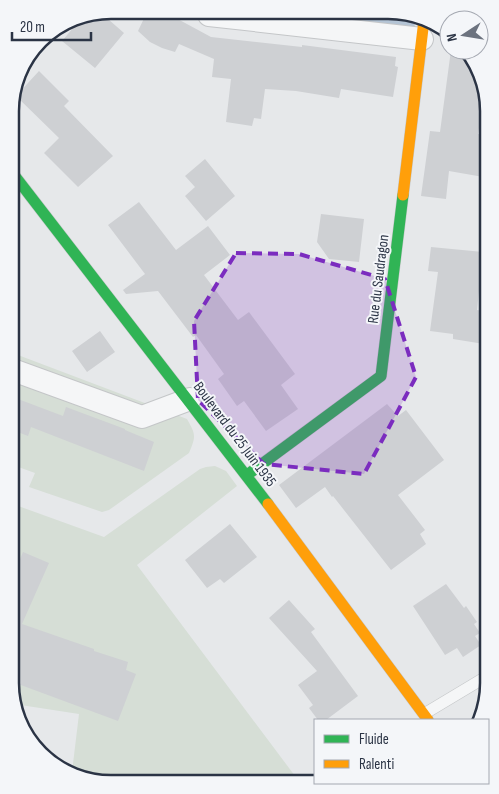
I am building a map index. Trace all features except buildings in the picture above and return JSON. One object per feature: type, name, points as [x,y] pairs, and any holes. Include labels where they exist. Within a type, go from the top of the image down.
[{"type":"main road","name":"Rue du Saudragon","points":[[247,475],[382,376],[423,29]]},
{"type":"main road","name":"Boulevard du 25 Juin 1935","points":[[19,181],[190,399],[426,717]]},
{"type":"street","points":[[258,19],[423,29]]},
{"type":"street","points":[[19,372],[142,417],[190,399]]},
{"type":"lane","points":[[426,717],[480,681]]},
{"type":"highlighted area","points":[[236,253],[299,254],[385,279],[416,377],[364,474],[264,464],[198,400],[194,321]]},
{"type":"shaded area","points":[[19,355],[187,419],[194,436],[189,453],[109,510],[102,512],[29,487],[35,473],[19,467]]},
{"type":"shaded area","points":[[215,466],[226,471],[237,486],[137,565],[294,775],[111,775],[87,772],[76,768],[73,766],[79,714],[22,705],[21,701],[19,683],[19,506],[104,537],[200,469]]},
{"type":"water","points":[[355,19],[388,19],[412,22],[415,23],[414,31]]},
{"type":"traffic: fast","points":[[19,181],[268,504]]},
{"type":"traffic: fast","points":[[247,475],[381,376],[403,195]]},
{"type":"traffic: slow","points":[[403,195],[423,26]]},
{"type":"traffic: slow","points":[[268,504],[427,719]]}]
